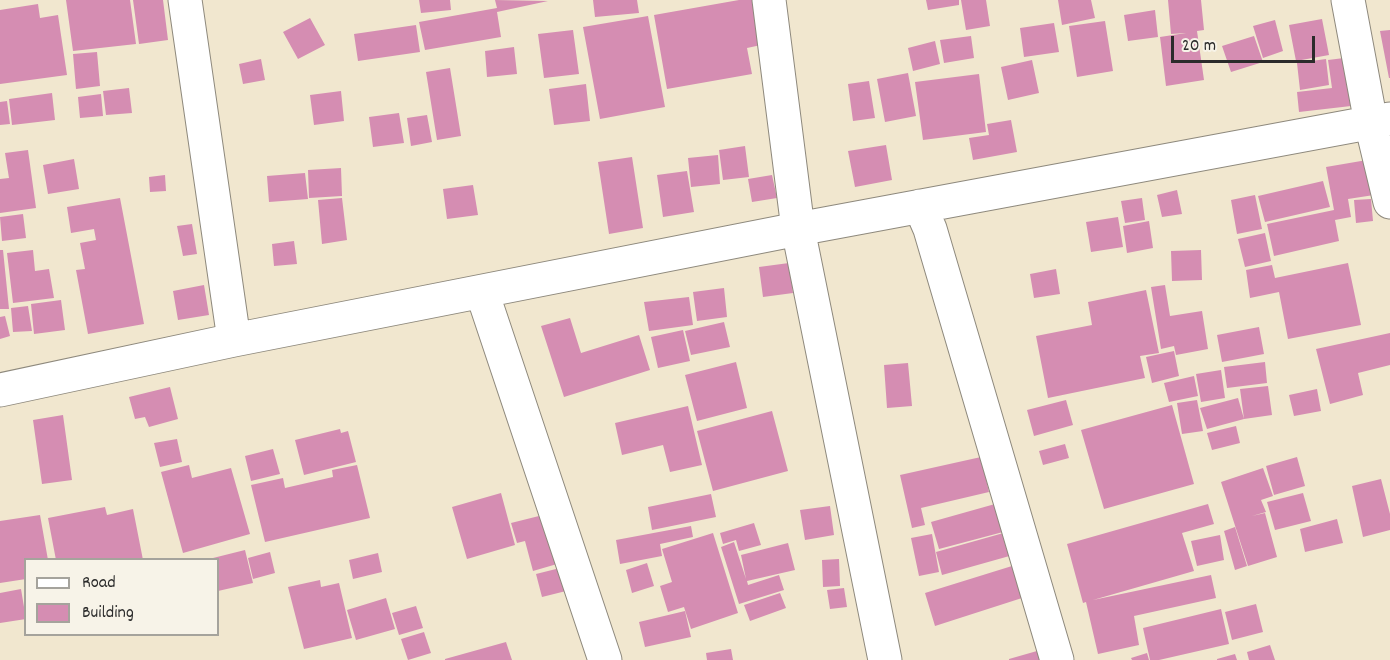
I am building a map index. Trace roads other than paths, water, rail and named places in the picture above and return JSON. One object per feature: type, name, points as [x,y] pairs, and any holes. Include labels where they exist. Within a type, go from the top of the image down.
[{"type":"street","points":[[184,0],[234,340]]},
{"type":"street","points":[[769,0],[798,229],[885,660]]},
{"type":"street","points":[[1348,0],[1381,121],[1390,202]]},
{"type":"street","points":[[0,390],[234,340],[798,229],[1381,121]]},
{"type":"street","points":[[920,206],[930,229],[1057,660]]},
{"type":"street","points":[[482,292],[605,660]]}]
